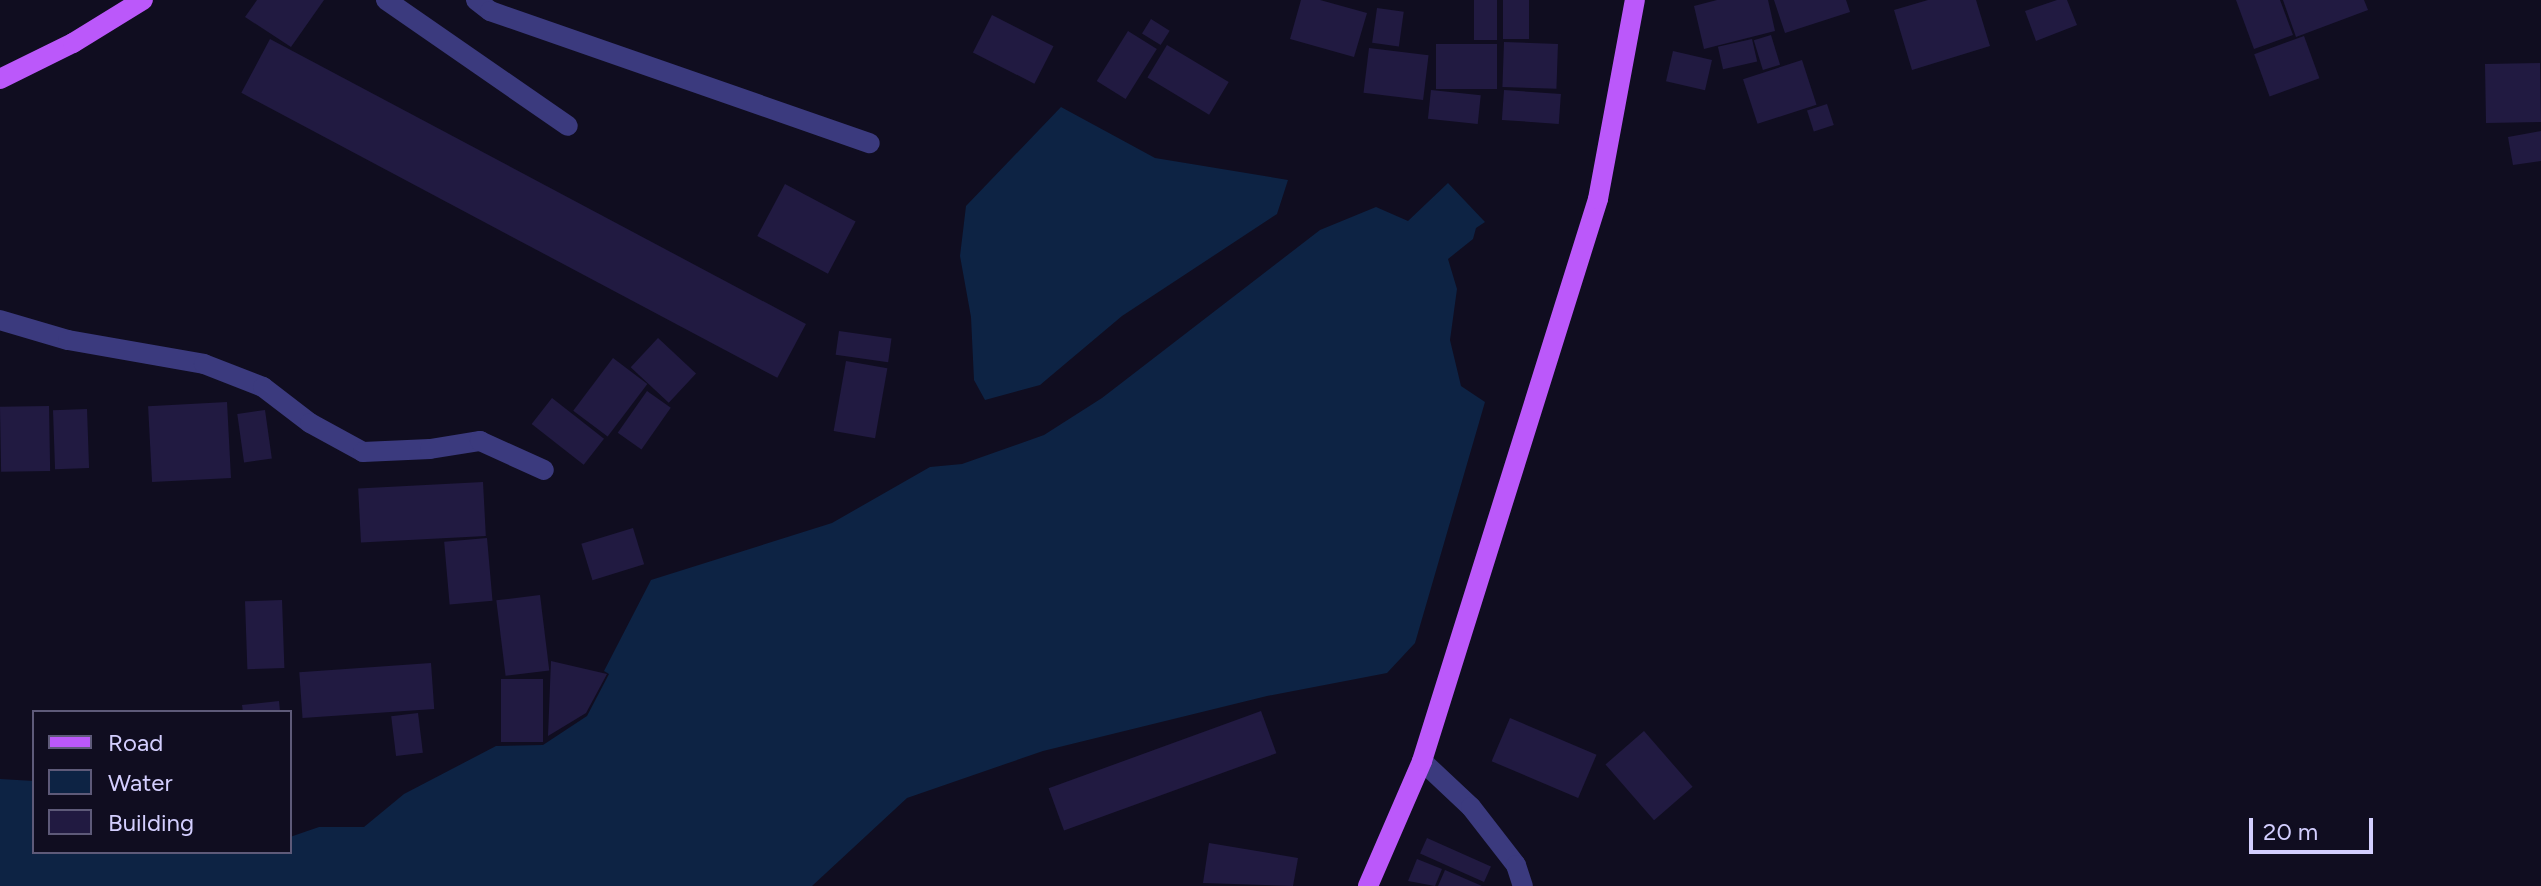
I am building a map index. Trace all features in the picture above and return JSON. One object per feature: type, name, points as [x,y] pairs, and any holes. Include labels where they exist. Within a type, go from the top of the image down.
[{"type":"main road","points":[[0,79],[73,43],[143,0]]},
{"type":"main road","points":[[1368,886],[1422,761],[1598,199],[1635,0]]},
{"type":"street","points":[[386,0],[568,126]]},
{"type":"street","points":[[476,0],[490,11],[870,143]]},
{"type":"street","points":[[0,320],[68,340],[204,364],[263,387],[310,423],[363,452],[430,449],[480,441],[544,470]]},
{"type":"street","points":[[1422,761],[1471,807],[1516,865],[1523,886]]},
{"type":"water","points":[[1061,107],[1155,158],[1288,180],[1277,214],[1122,316],[1040,385],[985,400],[974,380],[971,317],[960,256],[966,206]]},
{"type":"water","points":[[1448,183],[1485,222],[1476,228],[1473,239],[1448,259],[1457,289],[1450,340],[1461,386],[1485,402],[1415,643],[1387,673],[1267,696],[1043,751],[907,798],[812,886],[0,886],[0,779],[32,781],[32,854],[292,854],[292,836],[319,827],[364,827],[404,794],[496,746],[543,745],[587,716],[609,674],[604,671],[651,580],[832,523],[930,467],[962,464],[1044,435],[1102,398],[1320,230],[1376,207],[1408,221]]},
{"type":"building","points":[[257,0],[324,0],[291,47],[245,17]]},
{"type":"building","points":[[1301,0],[1320,0],[1367,13],[1354,57],[1290,39]]},
{"type":"building","points":[[1474,0],[1497,0],[1497,40],[1474,40]]},
{"type":"building","points":[[1503,0],[1529,0],[1529,39],[1503,39]]},
{"type":"building","points":[[1717,0],[1768,0],[1775,31],[1704,49],[1694,6]]},
{"type":"building","points":[[1774,0],[1846,0],[1850,12],[1785,33]]},
{"type":"building","points":[[1928,0],[1976,0],[1990,46],[1912,70],[1894,10]]},
{"type":"building","points":[[2057,0],[2067,0],[2077,25],[2036,41],[2025,11]]},
{"type":"building","points":[[2236,0],[2280,0],[2293,35],[2254,49]]},
{"type":"building","points":[[2283,0],[2364,0],[2368,10],[2296,37]]},
{"type":"building","points":[[1377,8],[1404,12],[1399,46],[1372,43]]},
{"type":"building","points":[[992,15],[1053,46],[1034,84],[973,52]]},
{"type":"building","points":[[1151,19],[1170,31],[1161,45],[1142,33]]},
{"type":"building","points":[[1128,31],[1157,49],[1126,99],[1097,81]]},
{"type":"building","points":[[1771,35],[1780,65],[1763,70],[1754,40]]},
{"type":"building","points":[[2304,36],[2319,78],[2270,96],[2254,54]]},
{"type":"building","points":[[270,39],[806,324],[777,378],[241,93]]},
{"type":"building","points":[[1752,39],[1757,61],[1723,69],[1718,47]]},
{"type":"building","points":[[1504,42],[1558,44],[1556,89],[1502,87]]},
{"type":"building","points":[[1436,44],[1497,44],[1497,89],[1436,89]]},
{"type":"building","points":[[1167,45],[1229,82],[1209,115],[1147,78]]},
{"type":"building","points":[[1369,48],[1429,55],[1423,100],[1364,93]]},
{"type":"building","points":[[1673,51],[1712,60],[1705,90],[1666,81]]},
{"type":"building","points":[[1802,60],[1817,105],[1758,124],[1743,79]]},
{"type":"building","points":[[2540,63],[2541,122],[2486,123],[2485,64]]},
{"type":"building","points":[[1431,90],[1481,95],[1478,124],[1428,119]]},
{"type":"building","points":[[1504,90],[1561,94],[1559,124],[1502,120]]},
{"type":"building","points":[[1827,104],[1834,125],[1814,131],[1807,110]]},
{"type":"building","points":[[2541,131],[2541,161],[2513,165],[2508,137]]},
{"type":"building","points":[[785,184],[856,222],[828,274],[757,236]]},
{"type":"building","points":[[839,331],[891,338],[888,362],[836,355]]},
{"type":"building","points":[[658,338],[696,373],[669,403],[631,367]]},
{"type":"building","points":[[613,358],[647,384],[608,437],[573,411]]},
{"type":"building","points":[[846,361],[887,368],[875,438],[834,431]]},
{"type":"building","points":[[647,391],[671,408],[642,449],[618,433]]},
{"type":"building","points":[[552,398],[604,439],[584,465],[532,424]]},
{"type":"building","points":[[227,402],[231,478],[152,482],[148,406]]},
{"type":"building","points":[[49,406],[50,471],[1,472],[0,407]]},
{"type":"building","points":[[87,409],[89,468],[55,469],[53,410]]},
{"type":"building","points":[[265,410],[272,459],[244,462],[237,414]]},
{"type":"building","points":[[483,482],[486,536],[361,542],[358,489]]},
{"type":"building","points":[[633,528],[644,564],[592,580],[581,544]]},
{"type":"building","points":[[487,538],[492,601],[450,605],[444,542]]},
{"type":"building","points":[[540,595],[549,670],[506,676],[496,600]]},
{"type":"building","points":[[282,600],[284,668],[247,669],[245,601]]},
{"type":"building","points":[[551,661],[607,674],[586,713],[548,736]]},
{"type":"building","points":[[431,663],[434,709],[303,718],[299,672]]},
{"type":"building","points":[[501,679],[543,679],[543,742],[501,742]]},
{"type":"building","points":[[279,701],[280,710],[243,710],[242,705]]},
{"type":"building","points":[[1261,711],[1276,753],[1064,831],[1049,788]]},
{"type":"building","points":[[418,713],[423,753],[396,756],[391,716]]},
{"type":"building","points":[[1510,718],[1597,755],[1578,798],[1492,761]]},
{"type":"building","points":[[1644,731],[1693,787],[1654,820],[1606,764]]},
{"type":"building","points":[[1427,838],[1491,866],[1484,882],[1420,854]]},
{"type":"building","points":[[1209,843],[1298,858],[1293,886],[1203,883]]},
{"type":"building","points":[[1417,859],[1442,869],[1435,886],[1408,881]]},
{"type":"building","points":[[1445,870],[1482,886],[1438,886]]}]
